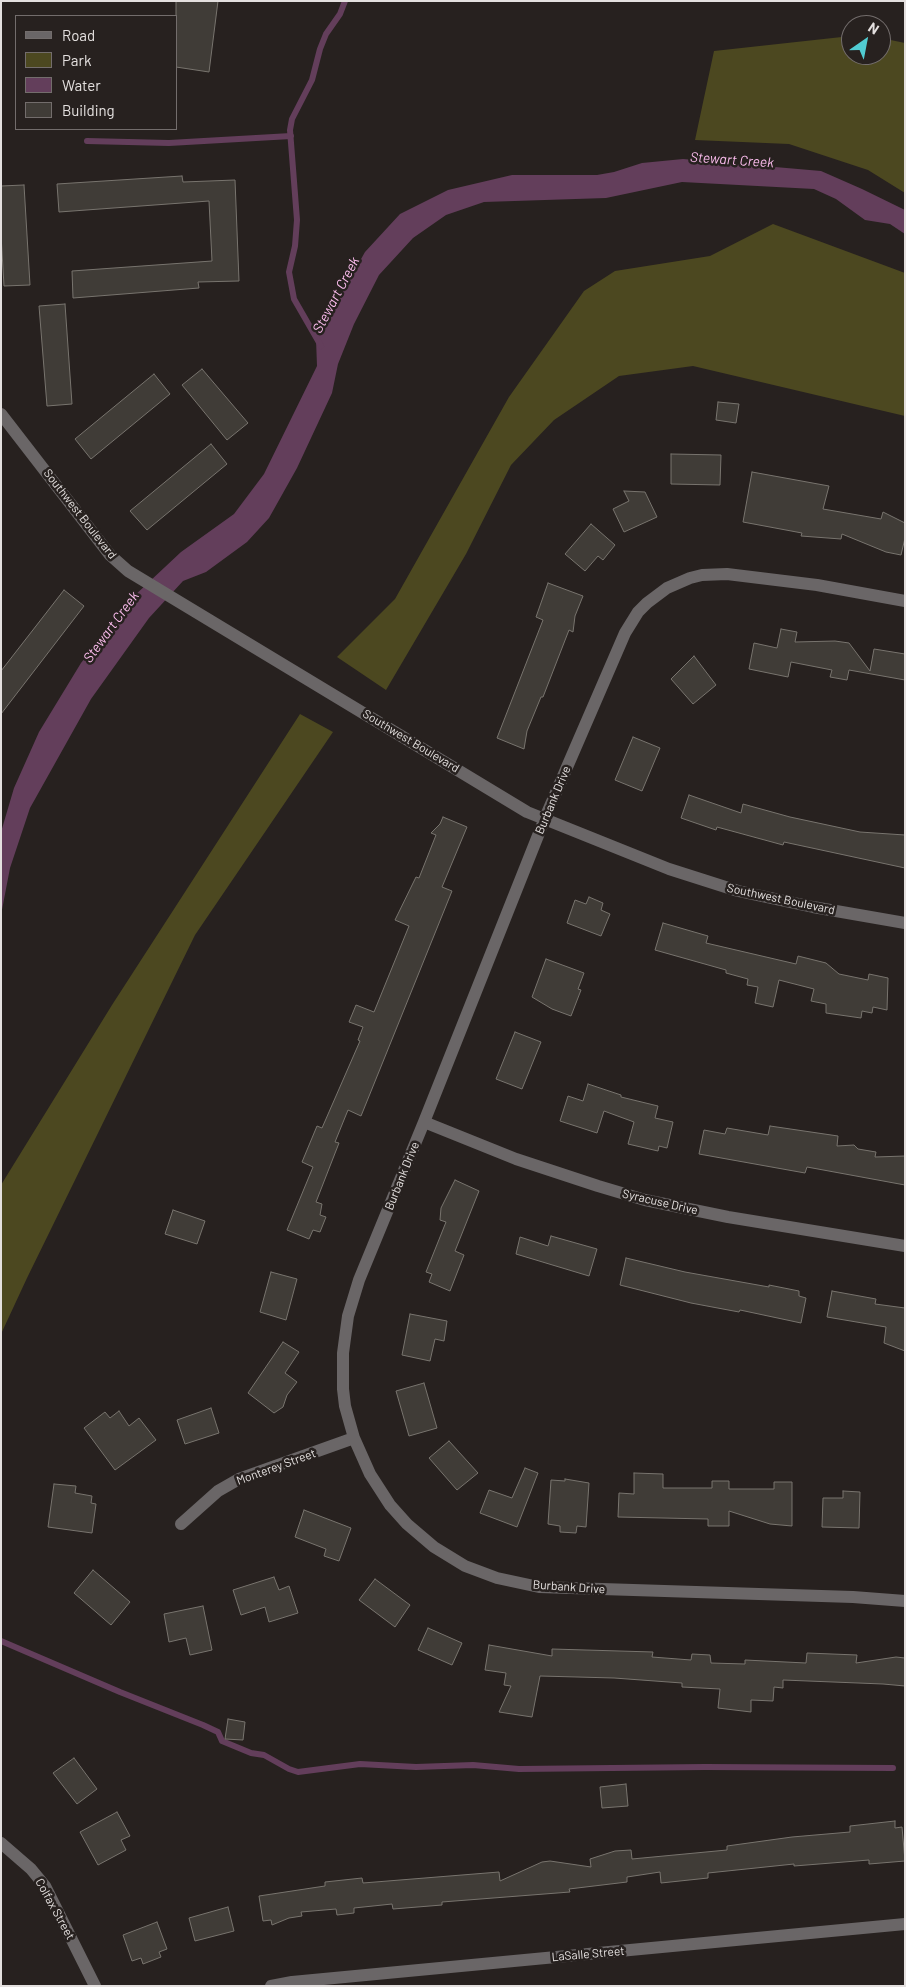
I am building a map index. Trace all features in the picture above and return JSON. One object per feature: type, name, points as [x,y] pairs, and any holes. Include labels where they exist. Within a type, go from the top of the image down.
[{"type":"street","name":"Southwest Boulevard","points":[[1,414],[110,555],[128,571],[527,812],[668,869],[738,891],[813,907],[905,923]]},
{"type":"street","name":"Burbank Drive","points":[[905,601],[817,585],[727,574],[702,575],[690,578],[667,588],[647,603],[625,633],[545,818],[359,1280],[348,1316],[343,1353],[345,1406],[354,1438],[370,1474],[390,1505],[407,1524],[434,1547],[465,1566],[497,1578],[539,1587],[853,1596],[905,1601]]},
{"type":"street","name":"Syracuse Drive","points":[[424,1122],[516,1159],[645,1200],[728,1217],[905,1246]]},
{"type":"street","name":"Monterey Street","points":[[181,1524],[218,1491],[239,1479],[354,1438]]},
{"type":"street","name":"Colfax Street","points":[[1,1843],[31,1869],[44,1886],[95,1986]]},
{"type":"street","name":"LaSalle Street","points":[[271,1986],[302,1981],[905,1924]]},
{"type":"green space","points":[[841,37],[841,65],[891,65],[891,40],[905,43],[905,193],[868,170],[789,144],[695,140],[714,51]]},
{"type":"green space","points":[[773,224],[905,273],[905,416],[693,366],[619,376],[554,420],[511,465],[466,554],[386,690],[337,657],[395,599],[509,397],[584,291],[615,271],[710,256]]},
{"type":"green space","points":[[300,714],[333,732],[195,935],[1,1334],[1,1185],[112,1005]]},
{"type":"water","name":"Stewart Creek","points":[[683,159],[821,171],[905,210],[905,234],[890,224],[865,220],[836,199],[814,189],[682,182],[606,198],[484,202],[446,215],[413,238],[379,275],[354,324],[338,364],[332,393],[297,468],[269,518],[247,542],[206,572],[183,581],[149,618],[91,699],[30,808],[10,868],[1,915],[1,832],[14,788],[39,732],[81,663],[133,597],[181,552],[234,514],[264,474],[317,366],[316,339],[365,252],[400,214],[448,190],[512,175],[597,175],[642,163]]},
{"type":"building","points":[[176,1],[218,1],[209,72],[178,67],[178,15],[176,15]]},
{"type":"building","points":[[182,176],[183,182],[235,180],[239,281],[198,282],[199,288],[73,298],[72,271],[212,261],[209,201],[59,212],[57,184]]},
{"type":"building","points":[[24,185],[30,285],[4,286],[1,186]]},
{"type":"building","points":[[65,304],[72,404],[47,406],[39,306]]},
{"type":"building","points":[[202,369],[248,423],[227,440],[182,385]]},
{"type":"building","points":[[154,374],[170,394],[91,459],[75,439]]},
{"type":"building","points":[[718,402],[739,404],[736,423],[716,420]]},
{"type":"building","points":[[211,444],[227,464],[147,530],[130,511]]},
{"type":"building","points":[[671,454],[721,455],[720,485],[671,484]]},
{"type":"building","points":[[752,472],[829,486],[823,509],[881,519],[883,512],[905,523],[905,538],[901,555],[886,552],[842,534],[841,539],[801,536],[802,533],[743,522]]},
{"type":"building","points":[[624,491],[645,492],[657,517],[624,532],[613,509],[629,501]]},
{"type":"building","points":[[591,524],[615,545],[603,560],[598,556],[585,571],[565,554]]},
{"type":"building","points":[[548,583],[583,596],[575,616],[573,632],[569,630],[543,697],[541,697],[527,731],[524,749],[497,738],[543,620],[536,617]]},
{"type":"building","points":[[64,590],[84,606],[1,714],[1,671]]},
{"type":"building","points":[[781,629],[797,632],[795,642],[835,641],[849,643],[870,671],[874,649],[905,654],[905,680],[849,670],[847,680],[830,677],[832,670],[791,662],[788,677],[749,669],[754,643],[777,648]]},
{"type":"building","points":[[694,656],[716,685],[693,704],[671,679]]},
{"type":"building","points":[[633,737],[660,748],[642,791],[615,780]]},
{"type":"building","points":[[689,795],[741,813],[743,804],[790,817],[860,832],[905,835],[905,868],[784,842],[783,845],[717,827],[716,830],[681,818]]},
{"type":"building","points":[[443,817],[467,827],[442,887],[452,891],[361,1116],[348,1110],[335,1142],[339,1143],[316,1202],[322,1204],[320,1215],[326,1217],[320,1232],[313,1230],[309,1239],[287,1230],[313,1167],[302,1162],[317,1126],[322,1128],[360,1041],[358,1040],[363,1027],[349,1022],[356,1005],[374,1012],[409,926],[395,920],[416,877],[419,878],[436,835],[431,833],[440,824]]},
{"type":"building","points":[[589,897],[603,903],[601,910],[610,914],[601,936],[567,923],[575,900],[586,904]]},
{"type":"building","points":[[663,923],[708,936],[706,943],[796,964],[798,956],[826,963],[839,974],[868,980],[869,974],[888,978],[887,1010],[873,1007],[872,1013],[862,1011],[861,1018],[826,1013],[826,1004],[811,1001],[814,989],[779,980],[773,1007],[755,1003],[758,987],[747,985],[748,979],[726,973],[726,970],[655,950]]},
{"type":"building","points":[[546,959],[584,973],[578,989],[581,990],[571,1016],[552,1009],[532,997]]},
{"type":"building","points":[[515,1032],[541,1042],[522,1089],[496,1079]]},
{"type":"building","points":[[588,1084],[621,1095],[621,1097],[658,1106],[655,1118],[673,1122],[667,1148],[659,1146],[658,1151],[628,1144],[634,1122],[604,1111],[597,1133],[560,1121],[568,1096],[583,1101]]},
{"type":"building","points":[[770,1126],[838,1136],[837,1146],[854,1145],[858,1149],[876,1152],[875,1157],[905,1156],[905,1185],[807,1167],[805,1173],[699,1154],[704,1130],[725,1134],[727,1128],[768,1135]]},
{"type":"building","points":[[455,1180],[479,1191],[455,1251],[464,1255],[450,1291],[429,1282],[432,1274],[426,1272],[446,1222],[440,1220],[441,1208]]},
{"type":"building","points":[[173,1210],[205,1221],[197,1244],[165,1234]]},
{"type":"building","points":[[551,1236],[597,1249],[589,1276],[516,1254],[520,1237],[548,1246]]},
{"type":"building","points":[[626,1258],[685,1272],[799,1291],[799,1296],[806,1298],[801,1323],[740,1310],[739,1312],[691,1303],[620,1285]]},
{"type":"building","points":[[271,1272],[297,1279],[286,1320],[260,1312]]},
{"type":"building","points":[[832,1291],[876,1299],[875,1304],[905,1308],[905,1351],[884,1343],[886,1327],[827,1317]]},
{"type":"building","points":[[410,1314],[447,1321],[444,1341],[435,1339],[430,1361],[402,1355]]},
{"type":"building","points":[[283,1342],[299,1352],[285,1373],[297,1382],[287,1395],[283,1407],[274,1413],[248,1393]]},
{"type":"building","points":[[424,1383],[437,1428],[409,1436],[396,1391]]},
{"type":"building","points":[[211,1408],[219,1433],[185,1444],[177,1420]]},
{"type":"building","points":[[119,1411],[129,1426],[139,1418],[156,1440],[115,1470],[84,1428],[105,1412],[110,1418]]},
{"type":"building","points":[[449,1441],[478,1473],[457,1490],[429,1458]]},
{"type":"building","points":[[525,1468],[538,1473],[517,1527],[480,1513],[489,1490],[512,1498]]},
{"type":"building","points":[[634,1473],[663,1474],[663,1488],[712,1488],[712,1481],[729,1481],[729,1489],[774,1489],[774,1482],[792,1482],[792,1526],[770,1524],[729,1511],[729,1526],[708,1526],[708,1519],[618,1517],[619,1493],[634,1494]]},
{"type":"building","points":[[565,1479],[589,1483],[586,1527],[577,1526],[576,1533],[560,1532],[560,1526],[548,1524],[551,1480],[565,1481]]},
{"type":"building","points":[[54,1484],[76,1486],[75,1493],[92,1496],[91,1503],[96,1504],[92,1533],[48,1527]]},
{"type":"building","points":[[843,1491],[860,1492],[859,1528],[822,1527],[823,1498],[843,1498]]},
{"type":"building","points":[[304,1510],[351,1528],[339,1561],[324,1556],[326,1549],[295,1537]]},
{"type":"building","points":[[93,1570],[130,1602],[111,1625],[74,1593]]},
{"type":"building","points":[[274,1577],[279,1590],[289,1586],[298,1613],[269,1622],[265,1607],[241,1615],[233,1590]]},
{"type":"building","points":[[375,1579],[410,1605],[395,1627],[359,1600]]},
{"type":"building","points":[[203,1606],[212,1650],[190,1655],[186,1638],[169,1642],[164,1614]]},
{"type":"building","points":[[428,1628],[462,1643],[452,1665],[418,1650]]},
{"type":"building","points":[[489,1645],[552,1656],[552,1649],[653,1652],[652,1657],[691,1660],[692,1654],[710,1655],[711,1663],[745,1664],[745,1660],[806,1663],[807,1653],[857,1655],[856,1663],[896,1657],[905,1658],[905,1686],[783,1680],[783,1688],[774,1687],[773,1701],[751,1700],[751,1712],[718,1708],[720,1689],[682,1687],[682,1683],[614,1678],[540,1676],[532,1717],[499,1712],[511,1686],[504,1685],[506,1673],[485,1670]]},
{"type":"building","points":[[228,1719],[245,1722],[243,1740],[225,1739]]},
{"type":"building","points":[[74,1758],[97,1789],[77,1804],[53,1773]]},
{"type":"building","points":[[626,1784],[628,1806],[602,1808],[600,1787]]},
{"type":"building","points":[[117,1812],[130,1836],[121,1840],[126,1850],[98,1865],[80,1832]]},
{"type":"building","points":[[895,1821],[895,1828],[902,1827],[905,1861],[869,1864],[869,1860],[794,1866],[794,1864],[708,1873],[708,1878],[661,1883],[660,1872],[627,1877],[627,1882],[569,1889],[570,1892],[442,1902],[442,1905],[393,1909],[392,1904],[354,1908],[354,1913],[337,1915],[336,1909],[301,1912],[302,1916],[289,1918],[272,1925],[271,1920],[263,1921],[259,1896],[325,1886],[325,1882],[362,1878],[363,1883],[499,1872],[500,1881],[542,1862],[550,1861],[591,1867],[590,1859],[615,1851],[631,1850],[632,1859],[727,1850],[727,1846],[792,1837],[850,1832],[850,1826]]},
{"type":"building","points":[[228,1907],[234,1931],[195,1941],[189,1918]]},
{"type":"building","points":[[157,1922],[167,1949],[159,1952],[161,1957],[143,1964],[141,1958],[132,1961],[123,1935]]},
{"type":"waterway","name":"Stewart Creek","points":[[321,346],[294,299],[289,272],[295,246],[297,220],[290,130],[292,119],[312,80],[326,34],[340,14],[345,1]]},
{"type":"waterway","points":[[87,141],[169,143],[291,136]]},
{"type":"waterway","points":[[1,1641],[203,1725],[218,1732],[222,1741],[251,1753],[264,1755],[298,1772],[360,1764],[416,1767],[473,1765],[519,1769],[705,1767],[893,1768]]}]
